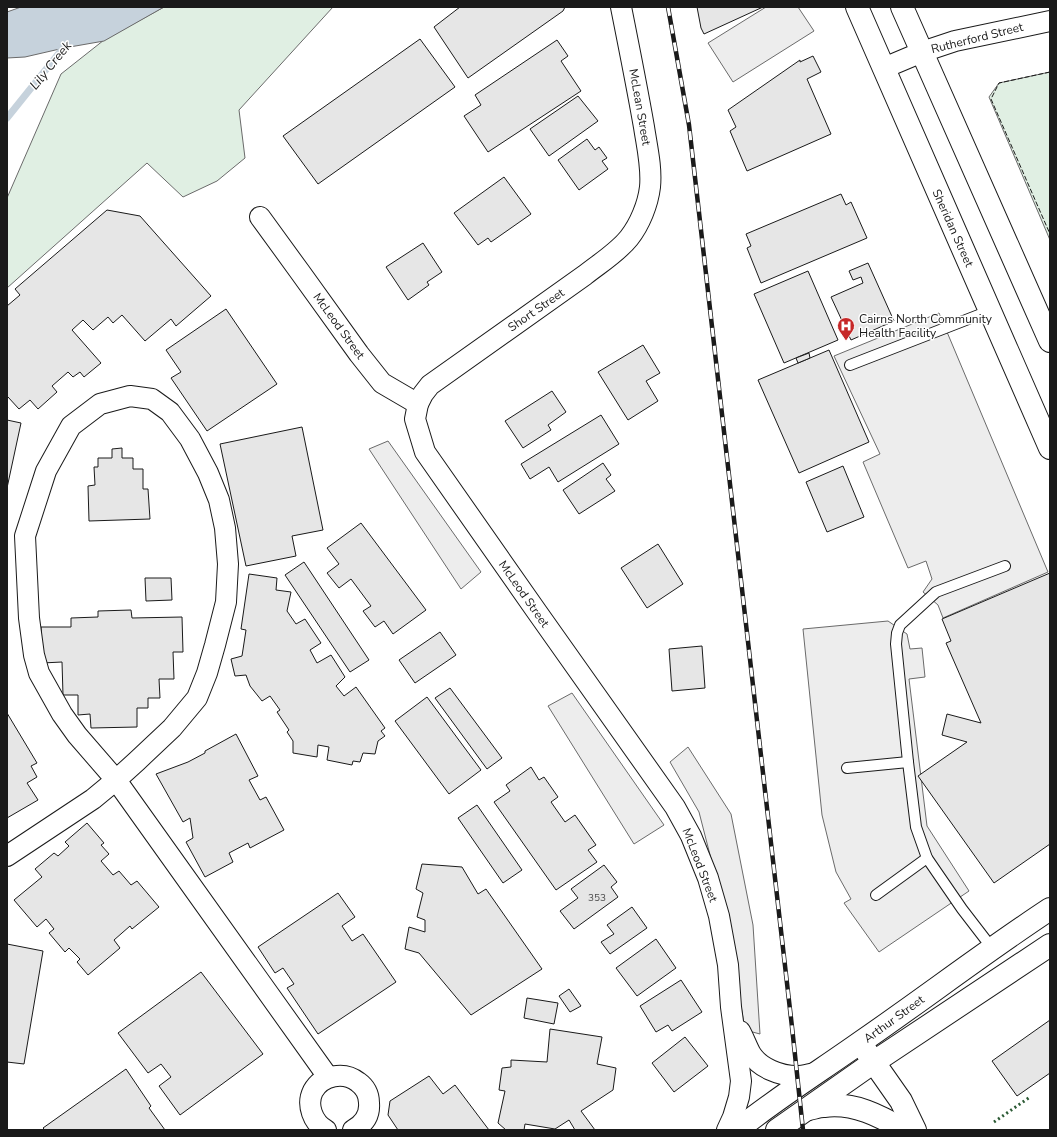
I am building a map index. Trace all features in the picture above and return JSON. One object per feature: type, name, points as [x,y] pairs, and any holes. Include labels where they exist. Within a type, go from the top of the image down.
[{"type":"main road","name":"Sheridan Street","points":[[857,7],[1050,448]]},
{"type":"main road","points":[[902,7],[1050,341]]},
{"type":"main road","name":"Arthur Street","points":[[737,1130],[992,948],[1050,909]]},
{"type":"main road","name":"Arthur Street","points":[[777,1130],[874,1062],[1050,944]]},
{"type":"main road","points":[[860,1043],[901,1101],[915,1130]]},
{"type":"main road","points":[[806,1110],[824,1106],[857,1108],[879,1116],[904,1130]]},
{"type":"street","name":"McLean Street","points":[[621,7],[637,86],[650,167],[650,187],[645,208]]},
{"type":"street","name":"Rutherford Street","points":[[884,68],[922,52],[955,41],[1050,21]]},
{"type":"street","name":"Short Street","points":[[418,404],[430,385],[585,275],[619,248],[630,237],[645,208]]},
{"type":"street","name":"McLeod Street","points":[[260,217],[359,354],[382,383],[418,404],[414,419],[425,452],[675,807],[691,836],[708,878],[719,916],[728,965],[741,1081],[739,1097],[727,1130]]},
{"type":"street","points":[[7,856],[93,799],[116,780],[137,761],[172,728],[197,698],[207,673],[226,602],[228,564],[225,528],[219,500],[208,473],[190,439],[170,412],[152,399],[130,396],[100,404],[71,426],[46,471],[25,536],[29,618],[34,655],[39,673],[62,714],[77,735],[116,780],[328,1077]]},
{"type":"street","name":"McLeod Street","points":[[732,1007],[740,1031],[751,1054],[757,1061],[769,1069],[783,1074],[797,1076],[815,1073]]},
{"type":"street","points":[[326,1130],[322,1128],[315,1120],[311,1111],[311,1100],[313,1091],[320,1083],[328,1077],[337,1075],[355,1079],[362,1085],[367,1093],[369,1111],[364,1126]]},
{"type":"lane","points":[[850,365],[989,311]]},
{"type":"lane","points":[[992,948],[962,909],[927,858],[916,827],[896,644],[897,633],[900,625],[936,592],[1004,566]]},
{"type":"lane","points":[[847,768],[908,762]]},
{"type":"lane","points":[[876,895],[927,858]]},
{"type":"green space","points":[[164,7],[333,7],[239,110],[245,158],[217,181],[183,197],[147,163],[7,288],[7,198],[61,74],[104,40]]},
{"type":"green space","points":[[1050,72],[1050,240],[989,97],[999,83]]},
{"type":"shaded area","points":[[21,7],[164,7],[104,41],[25,57],[7,58],[7,12]]},
{"type":"shaded area","points":[[766,7],[798,7],[814,31],[733,82],[708,43]]},
{"type":"shaded area","points":[[939,313],[1048,572],[943,618],[938,605],[923,592],[932,579],[926,561],[908,568],[863,462],[880,454],[834,356]]},
{"type":"shaded area","points":[[388,441],[481,572],[461,589],[369,449]]},
{"type":"shaded area","points":[[888,621],[907,634],[910,649],[922,648],[925,677],[909,679],[927,826],[969,891],[879,952],[844,903],[851,899],[836,872],[822,815],[803,629]]},
{"type":"shaded area","points":[[572,693],[664,825],[634,844],[548,706]]},
{"type":"shaded area","points":[[688,747],[731,814],[753,925],[760,1034],[745,1030],[727,921],[699,812],[670,762]]},
{"type":"building","points":[[460,7],[565,7],[563,11],[468,78],[434,27]]},
{"type":"building","points":[[697,7],[763,7],[704,34],[701,28]]},
{"type":"building","points":[[420,39],[455,87],[318,184],[283,136]]},
{"type":"building","points":[[557,40],[568,56],[561,61],[581,91],[488,152],[464,116],[481,105],[475,95]]},
{"type":"building","points":[[813,56],[821,72],[807,79],[831,134],[747,171],[730,131],[736,127],[728,110],[800,60],[800,62]]},
{"type":"building","points":[[578,96],[598,121],[549,156],[530,129]]},
{"type":"building","points":[[587,139],[595,150],[599,147],[607,158],[602,161],[608,169],[579,190],[558,160]]},
{"type":"building","points":[[504,177],[531,214],[491,242],[488,238],[478,245],[454,213]]},
{"type":"building","points":[[841,194],[846,205],[851,202],[867,238],[761,283],[747,248],[751,246],[746,234]]},
{"type":"building","points":[[107,210],[140,216],[211,296],[176,326],[171,319],[145,341],[122,315],[113,323],[108,317],[93,330],[83,320],[72,330],[101,363],[84,377],[80,372],[73,377],[68,372],[52,386],[57,392],[38,409],[30,400],[19,409],[8,397],[7,398],[7,306],[20,295],[15,289]]},
{"type":"building","points":[[423,243],[442,272],[427,282],[429,285],[408,300],[386,267]]},
{"type":"building","points":[[868,263],[894,321],[851,340],[831,297],[863,283],[861,277],[853,280],[849,271]]},
{"type":"building","points":[[808,271],[838,340],[784,363],[754,294]]},
{"type":"building","points":[[226,309],[277,384],[207,431],[171,378],[181,372],[166,350]]},
{"type":"building","points":[[643,345],[660,373],[646,381],[658,401],[628,420],[598,372]]},
{"type":"building","points":[[829,350],[869,442],[799,473],[758,380]]},
{"type":"building","points":[[809,353],[810,358],[798,363],[796,358]]},
{"type":"building","points":[[552,391],[566,412],[548,425],[551,430],[523,448],[505,421]]},
{"type":"building","points":[[601,415],[619,444],[558,482],[549,467],[530,479],[521,464]]},
{"type":"building","points":[[7,420],[21,423],[7,488]]},
{"type":"building","points":[[302,427],[323,530],[292,536],[296,556],[246,566],[220,444]]},
{"type":"building","points":[[122,448],[122,458],[133,458],[133,469],[143,469],[143,489],[148,489],[150,519],[89,521],[88,486],[95,485],[94,467],[98,467],[98,458],[112,458],[112,449]]},
{"type":"building","points":[[603,463],[611,475],[606,479],[615,491],[579,514],[563,490]]},
{"type":"building","points":[[843,466],[864,517],[827,532],[806,482]]},
{"type":"building","points":[[361,523],[426,610],[393,634],[384,621],[375,627],[363,611],[371,606],[351,579],[339,588],[327,573],[339,564],[327,548]]},
{"type":"building","points":[[658,544],[683,584],[647,608],[621,568]]},
{"type":"building","points":[[304,562],[369,660],[350,672],[285,575]]},
{"type":"building","points":[[1050,573],[1050,844],[994,883],[918,776],[967,742],[942,735],[947,714],[981,723],[946,643],[951,641],[942,619]]},
{"type":"building","points":[[249,574],[277,578],[276,590],[291,592],[287,611],[296,624],[305,619],[321,643],[310,650],[317,663],[331,655],[345,677],[336,686],[344,696],[356,687],[385,728],[381,731],[385,736],[378,741],[375,754],[363,753],[360,762],[353,761],[352,765],[327,760],[329,747],[318,745],[317,757],[293,753],[293,741],[287,732],[289,730],[277,712],[280,710],[270,696],[262,701],[250,686],[246,675],[235,676],[231,659],[242,656],[246,630],[241,629]]},
{"type":"building","points":[[145,578],[171,578],[172,600],[146,601]]},
{"type":"building","points":[[131,610],[132,618],[182,617],[183,652],[173,652],[174,679],[159,679],[160,698],[148,698],[148,708],[137,708],[137,727],[91,728],[90,714],[78,715],[78,695],[63,695],[62,662],[42,663],[41,627],[71,627],[71,618],[98,617],[98,611]]},
{"type":"building","points":[[440,632],[456,655],[415,683],[399,660]]},
{"type":"building","points":[[702,646],[705,688],[672,691],[669,649]]},
{"type":"building","points":[[450,688],[502,758],[487,769],[435,698]]},
{"type":"building","points":[[427,697],[481,770],[449,794],[395,721]]},
{"type":"building","points":[[7,713],[37,763],[31,766],[37,777],[27,783],[38,800],[7,818]]},
{"type":"building","points":[[236,734],[258,776],[249,780],[260,800],[266,797],[284,830],[250,848],[248,843],[229,853],[233,862],[205,877],[186,842],[193,838],[190,818],[183,822],[156,774],[188,762]]},
{"type":"building","points":[[531,767],[539,780],[544,777],[558,797],[551,802],[565,822],[575,815],[596,845],[588,850],[597,862],[556,890],[494,802],[510,791],[506,785]]},
{"type":"building","points":[[477,805],[522,870],[503,883],[458,818]]},
{"type":"building","points":[[87,823],[104,843],[101,845],[109,854],[101,861],[113,875],[119,871],[131,885],[137,881],[159,907],[132,929],[130,926],[114,940],[120,948],[88,975],[77,962],[80,959],[69,948],[65,952],[49,933],[54,929],[46,919],[37,927],[14,900],[42,877],[35,869],[54,853],[58,856],[69,846],[65,842]]},
{"type":"building","points":[[422,864],[462,867],[478,894],[486,889],[542,969],[471,1015],[419,953],[405,949],[409,927],[425,932],[425,920],[417,917],[423,893],[416,889]]},
{"type":"building","points":[[604,865],[617,882],[611,887],[618,897],[574,929],[560,911],[578,898],[571,889]]},
{"type":"building","points":[[338,893],[355,917],[342,926],[352,941],[363,934],[396,982],[318,1034],[287,988],[294,984],[283,968],[275,973],[258,947]]},
{"type":"building","points":[[632,907],[647,928],[610,954],[601,942],[614,934],[607,925]]},
{"type":"building","points":[[656,939],[676,968],[637,996],[616,968]]},
{"type":"building","points":[[7,944],[43,951],[24,1064],[7,1062]]},
{"type":"building","points":[[201,972],[263,1054],[180,1115],[159,1086],[171,1077],[161,1064],[148,1073],[118,1033]]},
{"type":"building","points":[[681,980],[702,1012],[672,1031],[668,1025],[656,1032],[640,1006]]},
{"type":"building","points":[[569,989],[581,1006],[570,1012],[559,996]]},
{"type":"building","points":[[527,998],[558,1003],[554,1024],[524,1018]]},
{"type":"building","points":[[1050,1020],[1050,1073],[1017,1096],[992,1061]]},
{"type":"building","points":[[550,1029],[602,1037],[597,1064],[616,1068],[613,1090],[581,1111],[595,1130],[575,1130],[569,1120],[555,1129],[525,1124],[524,1130],[506,1130],[498,1123],[505,1091],[499,1090],[502,1068],[511,1067],[511,1060],[547,1062]]},
{"type":"building","points":[[685,1037],[708,1066],[674,1092],[652,1063]]},
{"type":"building","points":[[126,1069],[151,1106],[149,1108],[165,1130],[45,1130],[43,1128]]},
{"type":"building","points":[[429,1076],[443,1094],[455,1085],[489,1130],[398,1130],[388,1115],[390,1101]]},
{"type":"waterway","name":"Lily Creek","points":[[7,118],[68,42]]},
{"type":"railway","points":[[668,7],[689,125],[803,1130]]},
{"type":"hedge","points":[[994,1122],[1030,1097]]},
{"type":"fence","points":[[1050,72],[999,83],[991,99],[1050,234]]},
{"type":"place","name":"Cairns North Community Health Facility","points":[[846,341]]}]
